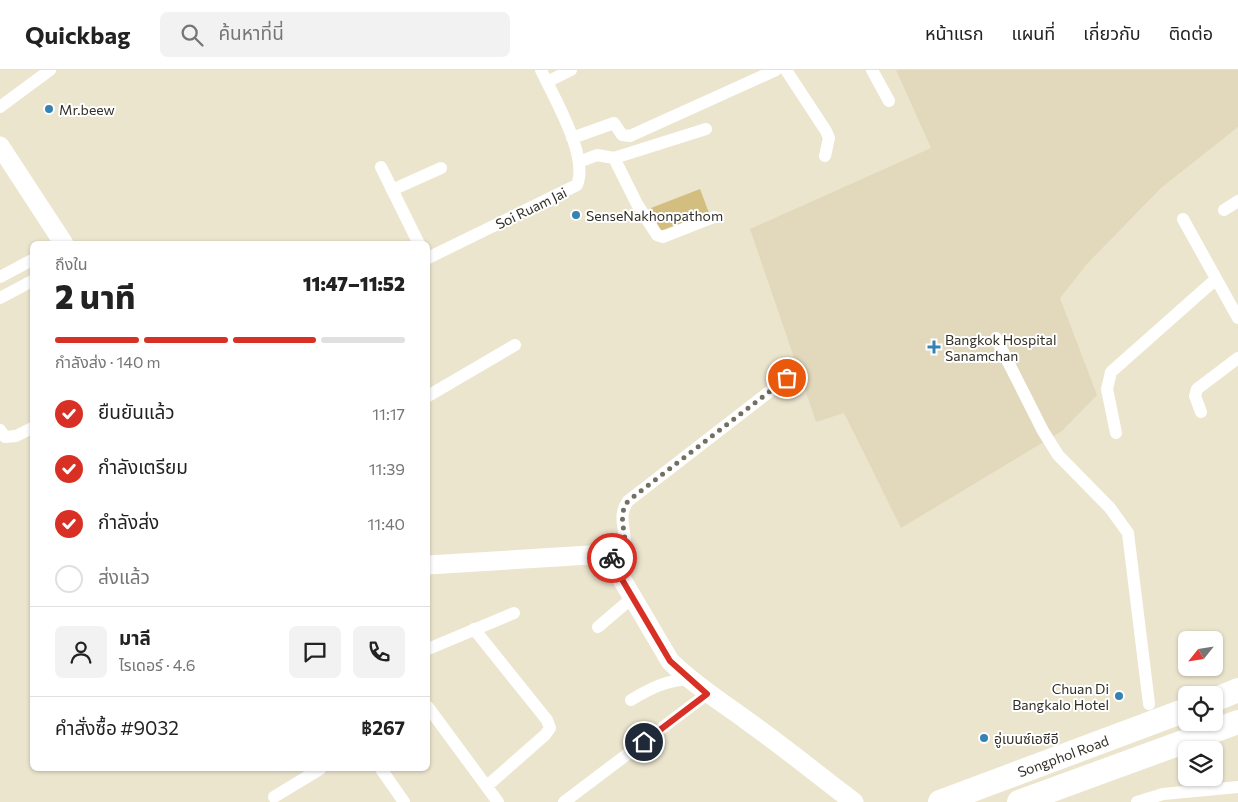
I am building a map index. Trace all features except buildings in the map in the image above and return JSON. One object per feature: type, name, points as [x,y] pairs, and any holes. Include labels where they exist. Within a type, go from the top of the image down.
[{"type":"highway","points":[[1223,696],[1238,690]]},
{"type":"highway","name":"Songphol Road","points":[[940,802],[1178,713]]},
{"type":"highway","name":"Songphol Road","points":[[1020,802],[1238,722]]},
{"type":"highway","points":[[1129,731],[1140,757]]},
{"type":"street","points":[[0,106],[50,70]]},
{"type":"street","name":"Soi Ruam Jai","points":[[430,257],[577,185],[580,176],[579,162],[572,138],[541,70]]},
{"type":"street","points":[[547,82],[571,70]]},
{"type":"street","points":[[572,138],[614,123],[622,135],[630,136],[755,74],[776,70]]},
{"type":"street","points":[[786,70],[826,131],[829,138],[825,156]]},
{"type":"street","points":[[872,70],[889,101]]},
{"type":"street","points":[[579,162],[597,155],[614,158],[706,128]]},
{"type":"street","points":[[0,146],[62,241]]},
{"type":"street","points":[[614,158],[637,204],[658,236],[663,237],[714,217]]},
{"type":"street","points":[[381,167],[418,241]]},
{"type":"street","points":[[392,190],[441,168]]},
{"type":"street","points":[[1224,210],[1238,201]]},
{"type":"street","points":[[1182,220],[1238,318]]},
{"type":"street","points":[[0,276],[30,261]]},
{"type":"street","points":[[1116,433],[1107,389],[1111,372],[1216,279]]},
{"type":"street","points":[[0,298],[30,282]]},
{"type":"street","points":[[996,338],[1043,431],[1058,455],[1110,508],[1128,533],[1149,704]]},
{"type":"street","points":[[430,395],[515,345]]},
{"type":"street","points":[[1200,412],[1195,396],[1197,389],[1238,358]]},
{"type":"street","points":[[605,562],[618,555],[625,547],[622,516],[623,508],[628,501],[787,378]]},
{"type":"street","points":[[0,430],[5,437],[10,438],[30,429]]},
{"type":"street","points":[[430,564],[590,555],[605,562],[617,571],[670,661],[707,694],[752,724],[854,802]]},
{"type":"street","points":[[598,627],[632,598]]},
{"type":"street","points":[[430,648],[514,614]]},
{"type":"street","points":[[474,629],[547,720],[550,728],[545,735],[487,786]]},
{"type":"street","points":[[631,700],[650,688],[666,682],[689,679]]},
{"type":"street","points":[[564,802],[707,694]]},
{"type":"street","points":[[430,710],[498,802]]},
{"type":"street","points":[[274,797],[317,771]]},
{"type":"street","points":[[382,771],[404,802]]},
{"type":"street","points":[[1137,802],[1238,787]]},
{"type":"shaded area","name":"Bangkok Hospital Sanamchan","points":[[896,70],[1238,70],[1238,127],[1161,188],[1087,264],[1060,298],[1097,395],[1062,431],[901,528],[844,413],[816,422],[750,229],[931,148]]},
{"type":"shaded area","points":[[700,189],[709,213],[660,231],[651,208]]},
{"type":"way so far","points":[[612,558],[618,555],[625,547],[626,540],[622,516],[623,508],[628,501],[787,378]]},
{"type":"place","name":"Mr.beew","points":[[49,109]]},
{"type":"place","name":"SenseNakhonpathom","points":[[576,215]]},
{"type":"place","name":"Bangkok Hospital Sanamchan","points":[[934,347]]},
{"type":"place","name":"Chuan Di Bangkalo Hotel","points":[[1119,696]]},
{"type":"place","name":"อู่เบนซ์เอซีอี","points":[[984,738]]},
{"type":"route","points":[[612,558],[605,562],[617,571],[670,661],[707,694],[644,742]]}]
